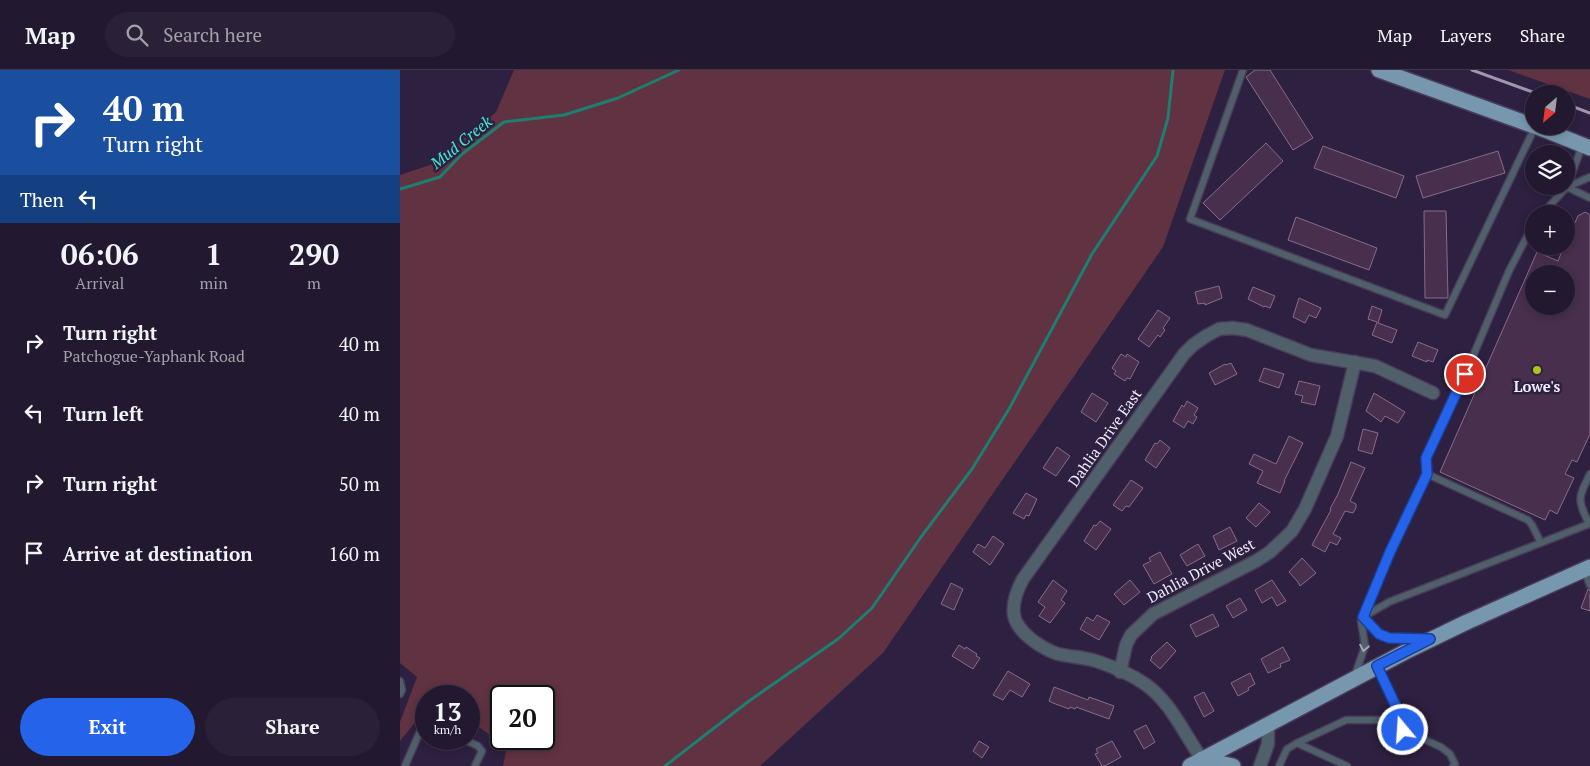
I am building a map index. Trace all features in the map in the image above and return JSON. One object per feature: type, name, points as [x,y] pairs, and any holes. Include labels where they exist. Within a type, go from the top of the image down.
[{"type":"main road","points":[[1380,70],[1525,122]]},
{"type":"main road","points":[[1557,135],[1586,147]]},
{"type":"main road","points":[[1196,763],[1430,639],[1587,569]]},
{"type":"main road","points":[[1196,763],[1233,766]]},
{"type":"street","name":"Dahlia Drive East","points":[[1196,763],[1164,701],[1145,684],[1095,661],[1059,654],[1040,646],[1023,631],[1014,617],[1014,603],[1020,585],[1184,354],[1206,336],[1219,329],[1247,330],[1311,355],[1355,362]]},
{"type":"street","points":[[1355,362],[1375,366],[1433,394]]},
{"type":"street","name":"Dahlia Drive West","points":[[1120,672],[1126,645],[1131,634],[1153,614],[1256,561],[1270,552],[1292,531],[1305,509],[1337,436],[1355,362]]},
{"type":"street","points":[[1260,766],[1268,744],[1268,725]]},
{"type":"lane","points":[[1243,70],[1190,219],[1445,315],[1531,135]]},
{"type":"lane","points":[[1575,170],[1586,147]]},
{"type":"lane","points":[[1575,184],[1590,177]]},
{"type":"lane","points":[[1575,191],[1590,198]]},
{"type":"lane","points":[[1550,205],[1560,195]]},
{"type":"lane","points":[[1354,678],[1365,646],[1363,617],[1390,552],[1427,474],[1426,458],[1473,356],[1509,271],[1525,240]]},
{"type":"lane","points":[[1427,474],[1528,520],[1532,524],[1541,543]]},
{"type":"lane","points":[[1363,617],[1389,602],[1589,523],[1580,506],[1580,498],[1590,474]]},
{"type":"lane","points":[[1587,569],[1590,585]]},
{"type":"lane","points":[[1363,617],[1379,634],[1389,638],[1430,639]]},
{"type":"lane","points":[[1377,666],[1400,715],[1403,730],[1441,747],[1450,754],[1455,764],[1453,766]]},
{"type":"lane","points":[[400,681],[402,690],[400,694]]},
{"type":"lane","points":[[1278,766],[1287,749],[1346,720],[1383,720],[1400,715]]},
{"type":"lane","points":[[404,766],[415,742]]},
{"type":"lane","points":[[1297,743],[1347,766]]},
{"type":"lane","points":[[475,766],[482,751],[480,748]]},
{"type":"shaded area","points":[[514,70],[1225,70],[1163,247],[883,653],[760,766],[503,766],[505,750],[555,750],[555,685],[490,685],[490,736],[480,728],[480,685],[415,685],[415,723],[400,741],[400,722],[417,677],[400,663],[400,175],[433,164],[496,112]]},
{"type":"shaded area","points":[[1508,70],[1590,70],[1590,99],[1575,94],[1575,85],[1550,85]]},
{"type":"building","points":[[1255,70],[1270,70],[1313,138],[1293,150],[1246,77]]},
{"type":"building","points":[[1266,143],[1283,161],[1220,220],[1203,203]]},
{"type":"building","points":[[1323,146],[1404,176],[1396,198],[1314,168]]},
{"type":"building","points":[[1498,151],[1505,173],[1423,198],[1416,176]]},
{"type":"building","points":[[1424,211],[1446,211],[1448,298],[1425,298]]},
{"type":"building","name":"Lowe's","points":[[1585,212],[1590,215],[1590,434],[1577,462],[1572,460],[1565,474],[1574,478],[1557,514],[1550,510],[1545,520],[1440,472],[1525,279],[1525,315],[1575,315],[1575,265],[1531,265],[1536,255],[1544,255],[1558,261],[1560,255],[1575,255],[1575,222],[1578,216]]},
{"type":"building","points":[[1296,217],[1377,248],[1369,270],[1288,240]]},
{"type":"building","points":[[1219,286],[1222,298],[1205,305],[1205,303],[1198,304],[1195,292]]},
{"type":"building","points":[[1253,287],[1275,296],[1270,308],[1248,299]]},
{"type":"building","points":[[1299,298],[1321,308],[1316,318],[1309,315],[1305,323],[1293,317]]},
{"type":"building","points":[[1372,306],[1382,310],[1378,323],[1397,330],[1392,343],[1372,335],[1377,322],[1368,319]]},
{"type":"building","points":[[1158,310],[1170,318],[1163,328],[1165,330],[1160,337],[1158,335],[1149,347],[1138,339]]},
{"type":"building","points":[[1418,342],[1438,350],[1433,362],[1427,360],[1427,362],[1412,356]]},
{"type":"building","points":[[1121,354],[1126,357],[1127,354],[1139,362],[1130,379],[1127,378],[1125,381],[1114,374],[1116,371],[1112,368]]},
{"type":"building","points":[[1231,363],[1237,374],[1215,385],[1209,373],[1225,364]]},
{"type":"building","points":[[1264,368],[1284,374],[1279,388],[1259,381]]},
{"type":"building","points":[[1299,381],[1320,386],[1315,405],[1301,402],[1303,396],[1295,394]]},
{"type":"building","points":[[1092,393],[1108,403],[1096,422],[1081,412]]},
{"type":"building","points":[[1374,393],[1405,412],[1398,423],[1385,416],[1381,422],[1366,411]]},
{"type":"building","points":[[1187,401],[1198,408],[1194,415],[1197,417],[1193,424],[1188,421],[1184,428],[1173,421],[1182,405],[1184,407]]},
{"type":"building","points":[[1363,429],[1378,433],[1372,454],[1358,450]]},
{"type":"building","points":[[1289,436],[1303,443],[1280,493],[1257,483],[1263,471],[1249,464],[1254,454],[1276,464]]},
{"type":"building","points":[[1160,440],[1170,448],[1156,468],[1145,460],[1155,443],[1157,444]]},
{"type":"building","points":[[1057,447],[1070,456],[1056,476],[1043,468]]},
{"type":"building","points":[[1351,462],[1365,468],[1350,501],[1356,504],[1356,508],[1353,513],[1345,511],[1333,534],[1341,538],[1337,545],[1330,542],[1325,552],[1312,545],[1331,510]]},
{"type":"building","points":[[1131,480],[1143,488],[1129,507],[1126,506],[1122,511],[1113,505]]},
{"type":"building","points":[[1026,493],[1037,499],[1029,516],[1026,515],[1024,519],[1013,513]]},
{"type":"building","points":[[1259,503],[1270,512],[1256,527],[1246,518]]},
{"type":"building","points":[[1100,521],[1111,529],[1096,550],[1084,541],[1094,525],[1096,526]]},
{"type":"building","points":[[1230,527],[1237,541],[1219,550],[1213,536]]},
{"type":"building","points":[[993,536],[1004,544],[990,565],[973,552],[978,544],[985,548]]},
{"type":"building","points":[[1198,544],[1205,556],[1187,566],[1180,555]]},
{"type":"building","points":[[1160,552],[1172,574],[1154,584],[1143,565],[1151,561],[1149,558]]},
{"type":"building","points":[[1302,558],[1316,573],[1300,586],[1289,572]]},
{"type":"building","points":[[1053,580],[1067,591],[1061,600],[1065,603],[1050,623],[1039,616],[1045,607],[1038,602]]},
{"type":"building","points":[[1130,580],[1140,592],[1124,605],[1114,594]]},
{"type":"building","points":[[1272,580],[1286,601],[1277,606],[1272,597],[1262,603],[1255,590]]},
{"type":"building","points":[[951,583],[963,589],[954,610],[941,604]]},
{"type":"building","points":[[1588,589],[1590,590],[1590,611],[1581,608]]},
{"type":"building","points":[[1240,598],[1247,610],[1233,618],[1226,606]]},
{"type":"building","points":[[1213,614],[1219,626],[1196,637],[1190,625]]},
{"type":"building","points":[[1097,615],[1110,622],[1099,640],[1080,629],[1087,617],[1093,621]]},
{"type":"building","points":[[1167,642],[1176,651],[1160,669],[1150,660]]},
{"type":"building","points":[[959,645],[965,649],[966,647],[980,658],[973,669],[952,656]]},
{"type":"building","points":[[1283,647],[1290,660],[1280,664],[1281,667],[1268,673],[1261,659]]},
{"type":"building","points":[[1008,671],[1030,684],[1022,697],[1010,690],[1003,700],[993,695]]},
{"type":"building","points":[[1250,673],[1255,684],[1238,696],[1231,683]]},
{"type":"building","points":[[1054,687],[1088,700],[1089,697],[1114,706],[1109,719],[1076,707],[1075,709],[1070,707],[1069,709],[1049,701]]},
{"type":"building","points":[[1204,692],[1214,711],[1204,717],[1194,697]]},
{"type":"building","points":[[1146,725],[1155,742],[1144,749],[1134,731]]},
{"type":"building","points":[[979,741],[989,747],[982,758],[973,751]]},
{"type":"building","points":[[1112,741],[1121,757],[1102,766],[1095,754],[1098,753],[1096,749]]},
{"type":"waterway","name":"Mud Creek","points":[[400,189],[440,177],[462,154],[504,122],[564,115],[618,98],[679,70]]},
{"type":"waterway","points":[[665,766],[749,701],[838,639],[872,608],[921,537],[972,469],[1009,409],[1092,254],[1157,156],[1168,118],[1173,70]]},
{"type":"railway","points":[[1472,70],[1525,89]]},
{"type":"railway","points":[[1575,107],[1590,113]]},
{"type":"place","name":"Lowe's","points":[[1537,370]]},
{"type":"route","points":[[1403,730],[1400,715],[1377,666],[1430,639],[1394,639],[1385,637],[1379,634],[1363,617],[1390,552],[1427,474],[1426,458],[1465,374]]}]
